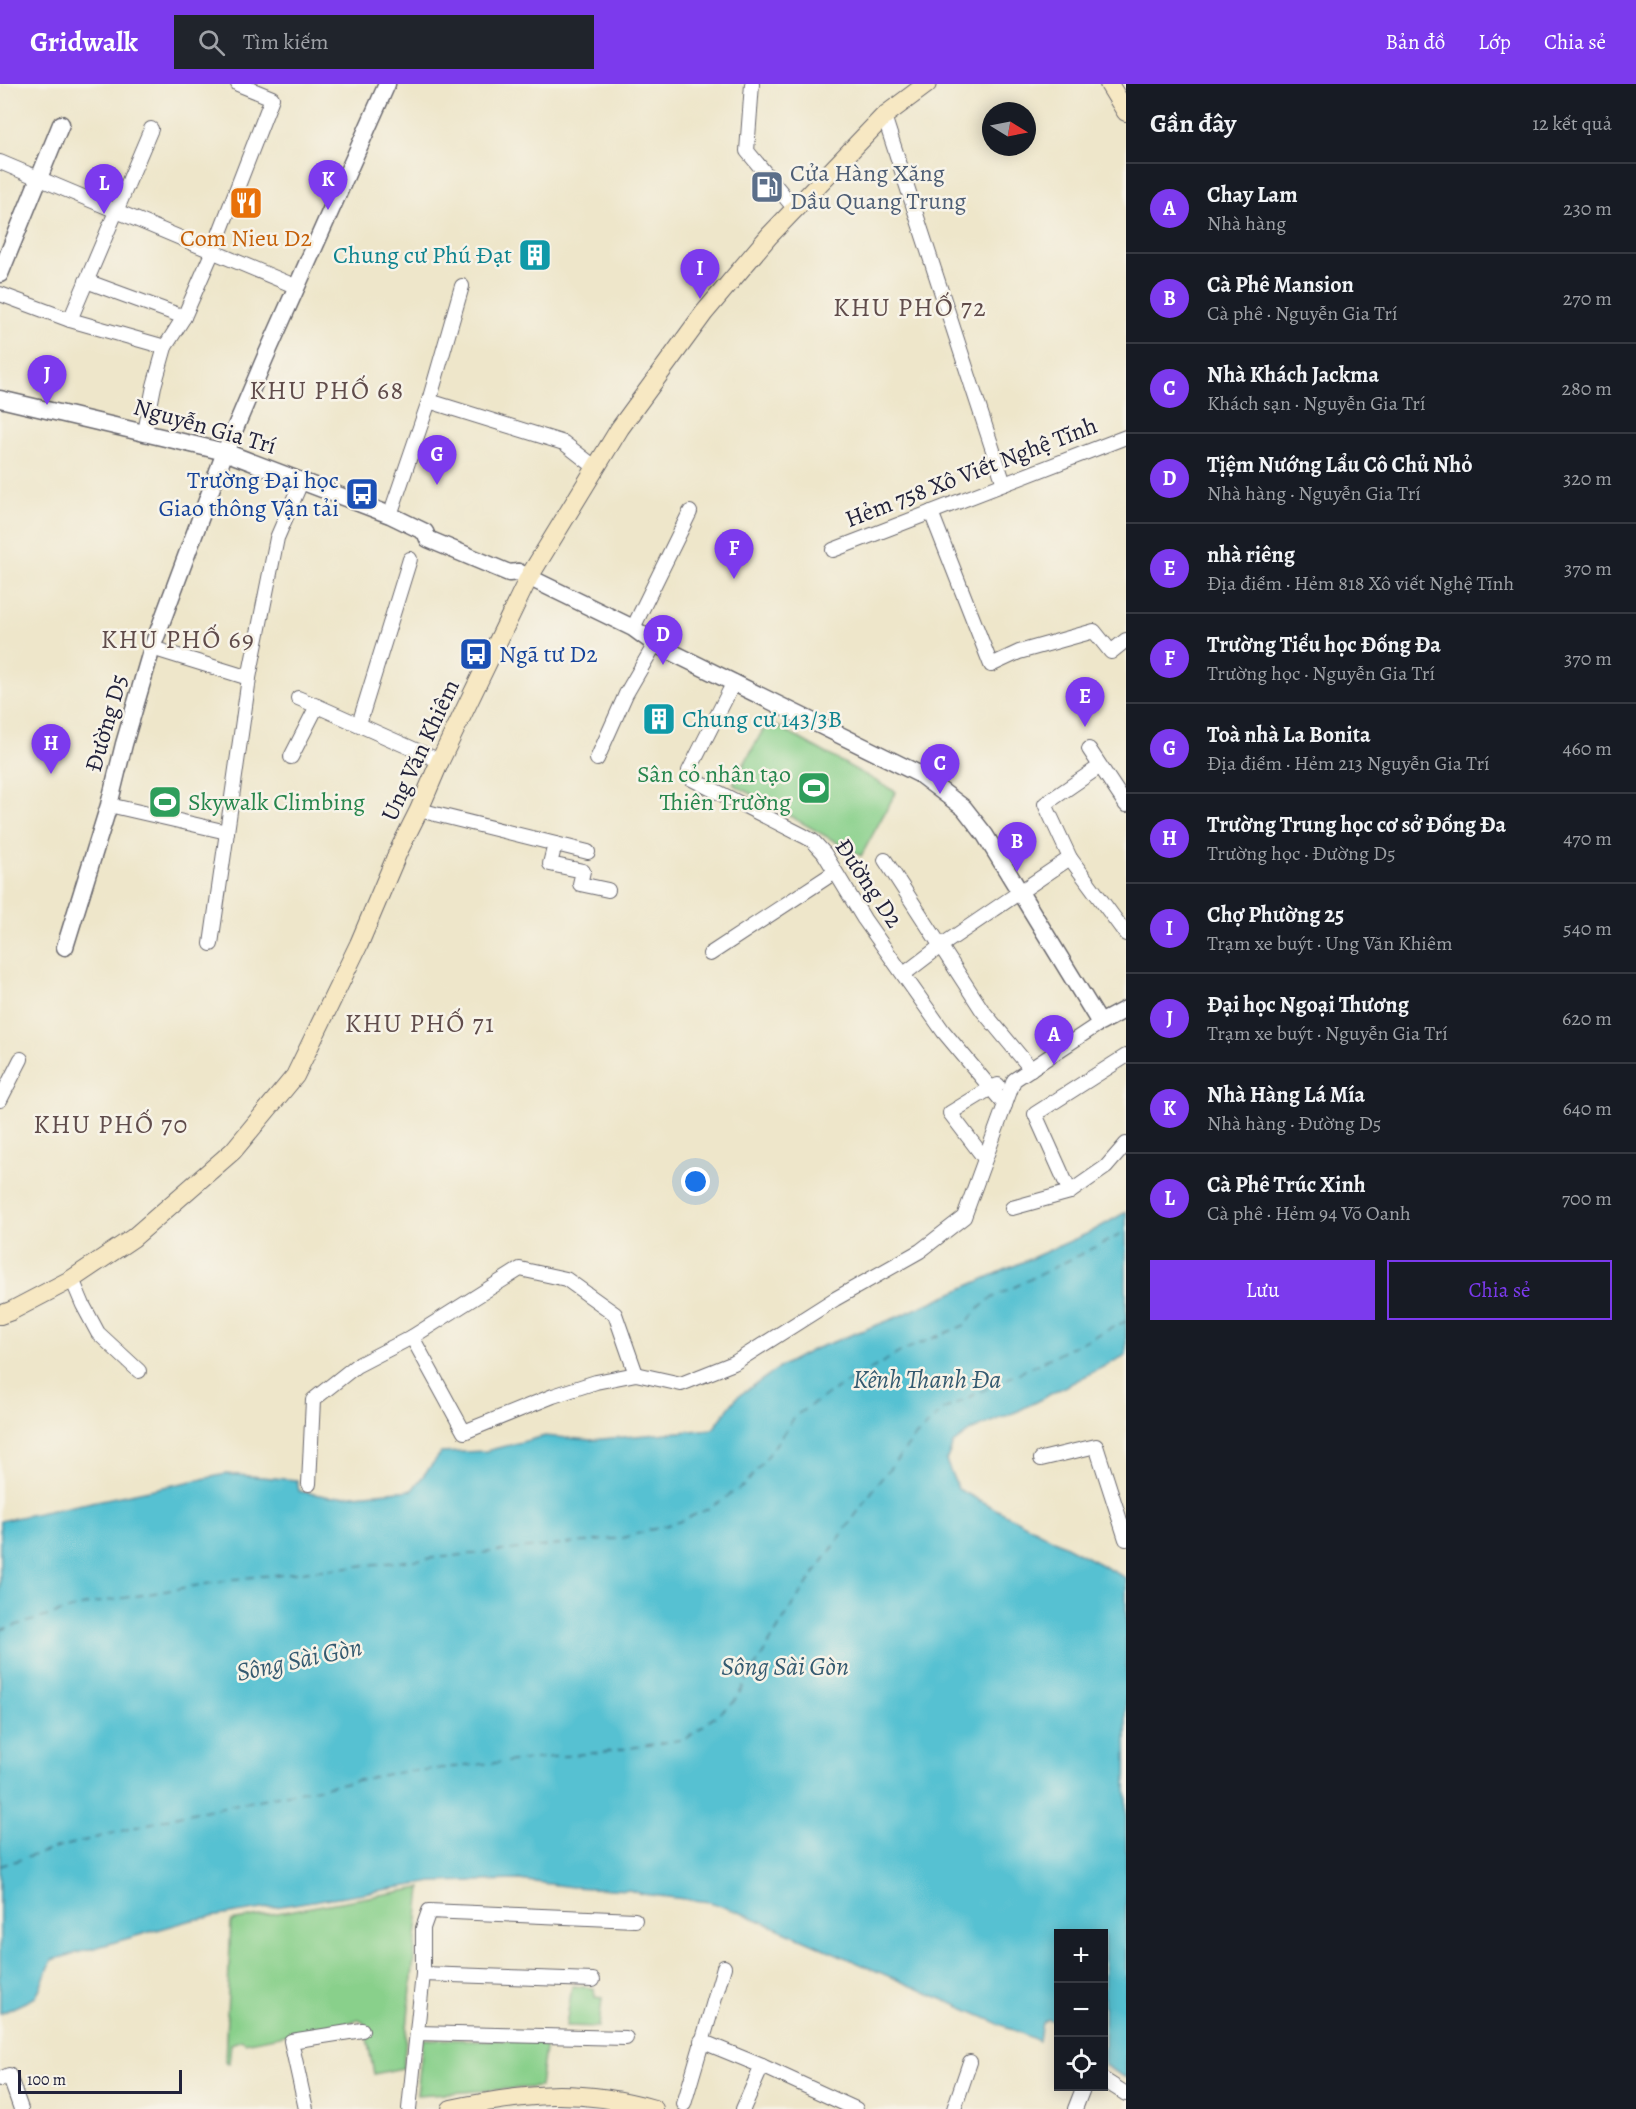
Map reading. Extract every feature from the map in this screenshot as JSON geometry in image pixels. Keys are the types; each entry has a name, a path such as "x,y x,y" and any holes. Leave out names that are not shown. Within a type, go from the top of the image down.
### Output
{"main road":[{"name":"Ung Văn Khiêm","path":"0,1315 72,1279 133,1238 233,1150 295,1076 359,944 398,852 524,575 620,428 704,313 769,236 884,116 927,84"},
{"path":"1109,84 1126,112"},
{"path":"1124,84 1126,88"},
{"path":"451,2109 512,2097 555,2093 593,2103 625,2101 654,2109"}],"street":[{"path":"145,432 165,347 184,317 212,253 272,98 238,84"},
{"name":"Đường D5","path":"65,947 109,805 152,648 225,452 387,84"},
{"path":"752,84 747,151 795,209"},
{"path":"884,116 1004,484"},
{"path":"0,274 61,124"},
{"path":"70,320 151,129"},
{"path":"0,162 297,287"},
{"path":"86,281 184,317"},
{"path":"390,515 429,401 462,286"},
{"path":"0,294 70,320 165,347"},
{"name":"Nguyễn Gia Trí","path":"0,399 225,452 390,515 425,532 434,529 513,564 524,575 633,628 655,644 919,774 964,808 985,835 1100,1023"},
{"path":"429,401 564,443 596,468"},
{"name":"Hẻm 758 Xô Viết Nghệ Tĩnh","path":"833,550 1126,437"},
{"path":"211,944 249,678 277,538 302,480"},
{"path":"633,628 690,512"},
{"path":"931,512 992,664 1019,652 1094,631 1111,652 1126,640"},
{"path":"359,724 410,559"},
{"path":"597,759 626,694 655,644"},
{"path":"152,648 249,678"},
{"name":"Đường D2","path":"734,682 689,771 690,778 813,842 824,853 864,919 943,1031 1005,1104"},
{"path":"298,698 440,761"},
{"path":"291,757 317,706"},
{"path":"1089,749 1126,805"},
{"path":"1099,766 1044,804 1070,858 1126,934"},
{"path":"109,805 227,832"},
{"path":"419,810 588,852"},
{"path":"555,844 550,864 583,872 580,884 608,890"},
{"path":"904,974 942,945 1070,858"},
{"path":"885,860 982,1010 1031,1069"},
{"path":"710,954 836,872"},
{"path":"985,1159 950,1113 991,1088 1014,1080 1100,1023 1126,1009"},
{"path":"1070,1192 1035,1114 1126,1056"},
{"path":"0,1100 21,1059"},
{"path":"412,1337 464,1432 553,1396 596,1382 636,1374 681,1384 734,1363 835,1299 921,1251 964,1217 1014,1080"},
{"path":"1012,1208 1070,1192 1106,1167 1126,1144"},
{"path":"309,1484 313,1400 356,1366 412,1337 520,1269 566,1279 615,1314 636,1374"},
{"path":"72,1279 82,1305 98,1333 139,1371"},
{"path":"1041,1459 1096,1446 1126,1539"},
{"path":"410,2109 423,1974 423,1928 429,1911 635,1920"},
{"path":"684,2104 724,1967"},
{"path":"423,1974 593,1980"},
{"path":"306,2109 291,2041 362,2030"},
{"path":"417,2033 626,2038"},
{"path":"701,2041 856,2109"},
{"path":"954,2109 970,2062"},
{"path":"743,2109 762,2066"},
{"path":"5,2077 21,2109"},
{"path":"1108,2083 1126,2094"},
{"path":"1075,2109 1082,2091"}],"green space":[{"name":"Sân cỏ nhân tạo Thiên Trường","path":"768,721 896,792 861,856 733,784"},
{"path":"421,1888 403,2068 374,2074 364,2023 359,2020 245,2043 242,2040 231,2044 229,2063 225,2062 231,1921"},
{"path":"572,1986 594,1988 595,1997 602,1998 599,2027 566,2026"},
{"path":"423,2039 546,2041 540,2087 417,2095"}],"water":[{"name":"Sông Sài Gòn","path":"1126,1212 1126,1355 1018,1411 972,1430 953,1444 946,1461 958,1489 1126,1578 1126,2078 1108,2067 1108,1929 1054,1929 1054,2021 1048,2019 1042,2023 1039,2041 749,1916 710,1902 642,1894 629,1890 572,1887 519,1880 433,1882 192,1920 52,1960 36,1997 0,2014 0,1521 226,1474 297,1480 299,1491 330,1497 412,1490 441,1453 486,1451 545,1436 591,1440 713,1429 737,1397 782,1366 812,1350 895,1318 1091,1232"}],"ferry route":[{"path":"0,1630 89,1604 235,1579 623,1538 681,1521 708,1509 745,1485 796,1415 836,1389 904,1350 965,1325 990,1299 1126,1232"},
{"path":"0,1866 53,1849 182,1815 394,1773 604,1752 686,1739 734,1702 793,1604 878,1483 915,1437 943,1410 1126,1321"}],"place":[{"name":"Cửa Hàng Xăng Dầu Quang Trung","path":"767,187"},
{"name":"Com Nieu D2","path":"246,203"},
{"name":"Nhà Hàng Lá Mía","path":"328,210"},
{"name":"Cà Phê Trúc Xinh","path":"104,214"},
{"name":"Chung cư Phú Đạt","path":"535,255"},
{"name":"Chợ Phường 25","path":"700,299"},
{"name":"Đại học Ngoại Thương","path":"47,405"},
{"name":"Toà nhà La Bonita","path":"437,485"},
{"name":"Trường Đại học Giao thông Vận tải","path":"362,494"},
{"name":"Trường Tiểu học Đống Đa","path":"734,579"},
{"name":"Ngã tư D2","path":"476,654"},
{"name":"Tịệm Nướng Lẩu Cô Chủ Nhỏ","path":"663,665"},
{"name":"Chung cư 143/3B","path":"659,719"},
{"name":"nhà riêng","path":"1085,727"},
{"name":"Trường Trung học cơ sở Đống Đa","path":"51,774"},
{"name":"Sân cỏ nhân tạo Thiên Trường","path":"814,788"},
{"name":"Nhà Khách Jackma","path":"940,794"},
{"name":"Skywalk Climbing","path":"165,802"},
{"name":"Cà Phê Mansion","path":"1017,872"},
{"name":"Chay Lam","path":"1054,1065"}],"district":[{"name":"KHU PHỐ 72","path":"910,307"},
{"name":"KHU PHỐ 68","path":"327,390"},
{"name":"KHU PHỐ 69","path":"178,639"},
{"name":"KHU PHỐ 71","path":"420,1023"},
{"name":"KHU PHỐ 70","path":"111,1124"}],"water label":[{"name":"Kênh Thanh Đa","path":"927,1379"}]}
